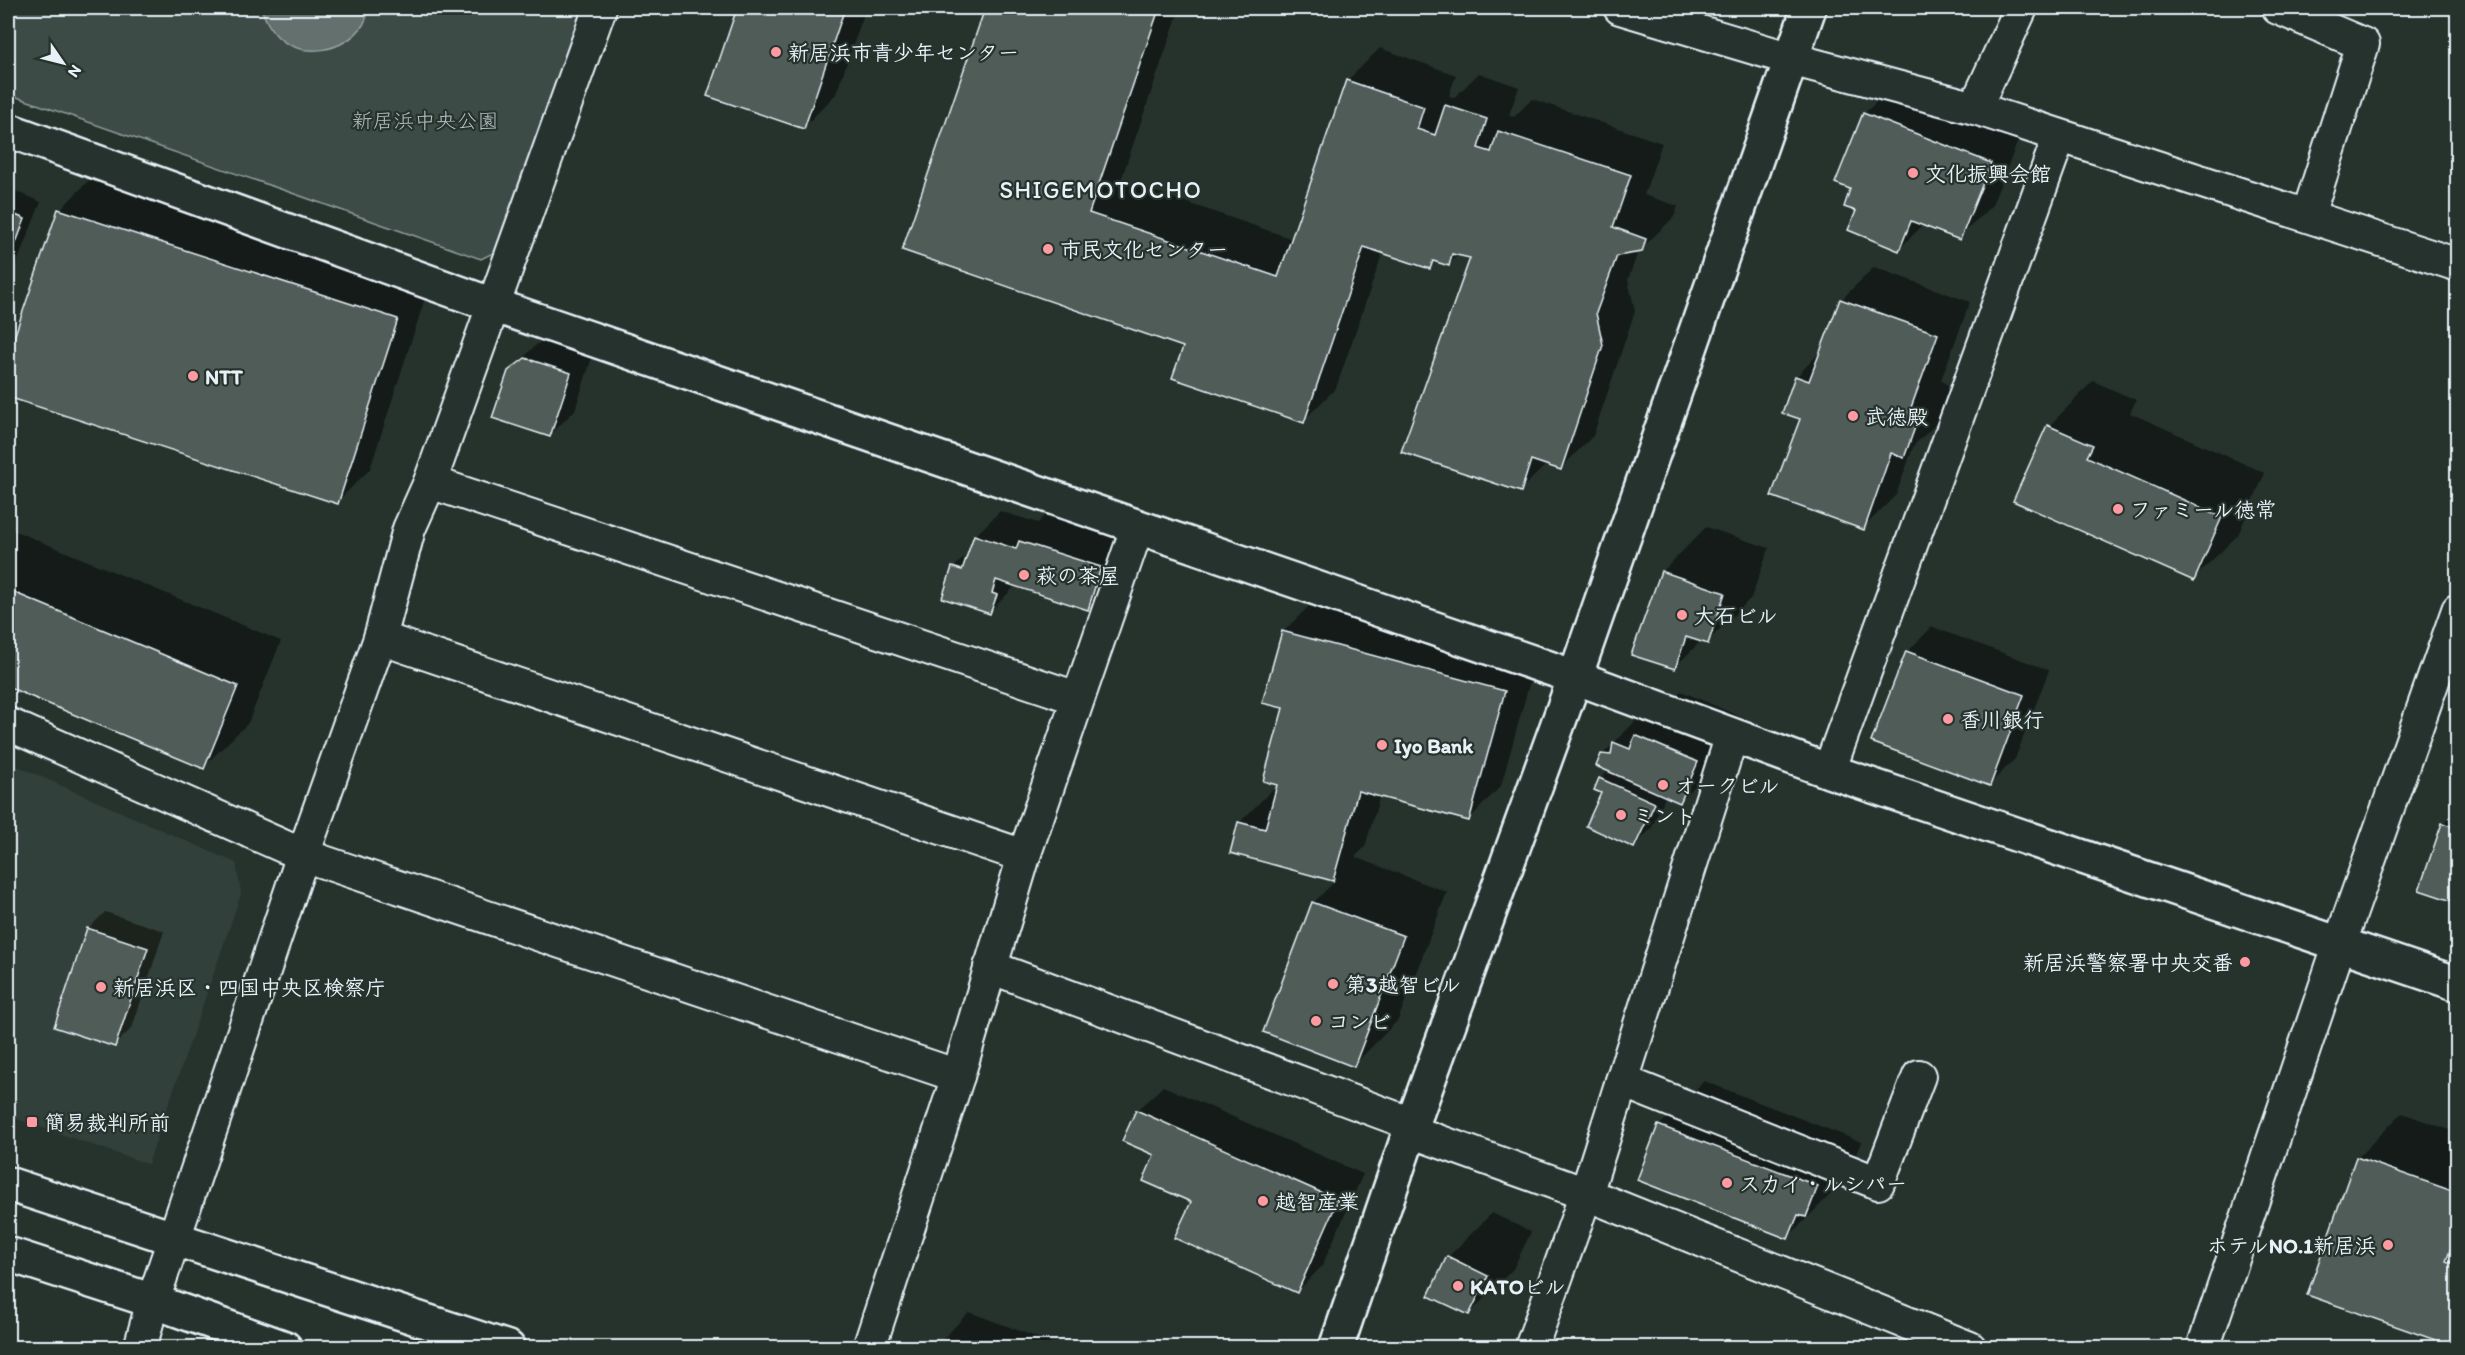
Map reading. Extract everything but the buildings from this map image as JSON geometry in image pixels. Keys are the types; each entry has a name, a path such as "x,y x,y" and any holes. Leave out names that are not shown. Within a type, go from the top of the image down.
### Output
{"street":[{"path":"140,1347 153,1301 303,855 380,638 410,529 430,482 600,8"},
{"path":"1620,8 1791,59 1975,108 2059,138 2308,215 2457,265"},
{"path":"1336,1347 1411,1128 1575,677 1809,8"},
{"path":"1975,108 2021,8"},
{"path":"2278,8 2363,44 2308,215"},
{"path":"8,130 493,305 1575,677 1829,771 2340,942 2457,984"},
{"path":"1829,771 2059,138"},
{"path":"430,482 1077,698"},
{"path":"869,1347 958,1076 1023,855 1137,528"},
{"path":"2203,1347 2340,942 2457,610"},
{"path":"380,638 1023,855"},
{"path":"8,724 303,855 958,1076"},
{"path":"1531,1347 1586,1194 1732,735"},
{"path":"990,967 1586,1194 1970,1347"},
{"path":"1622,1081 1878,1183 1919,1076"},
{"path":"8,1184 508,1347"},
{"path":"8,1254 285,1347"}],"shaded area":[{"path":"261,8 370,8 363,25 345,41 334,47 310,50 287,44 277,36 269,26"},
{"path":"8,762 236,863 241,894 148,1164 8,1116"}],"green space":[{"name":"新居浜中央公園","path":"8,8 582,8 501,249 481,259 8,94"}],"place":[{"name":"新居浜市青少年センター","path":"776,52"},
{"name":"文化振興会館","path":"1913,173"},
{"name":"市民文化センター","path":"1048,249"},
{"name":"NTT","path":"193,376"},
{"name":"武徳殿","path":"1853,416"},
{"name":"ファミール徳常","path":"2118,509"},
{"name":"萩の茶屋","path":"1024,575"},
{"name":"大石ビル","path":"1682,615"},
{"name":"香川銀行","path":"1948,719"},
{"name":"Iyo Bank","path":"1382,745"},
{"name":"オークビル","path":"1663,785"},
{"name":"ミント","path":"1621,815"},
{"name":"新居浜警察署中央交番","path":"2245,962"},
{"name":"第3越智ビル","path":"1333,984"},
{"name":"新居浜区・四国中央区検察庁","path":"101,987"},
{"name":"コンビ","path":"1316,1021"},
{"name":"簡易裁判所前","path":"32,1122"},
{"name":"スカイ・ルシパー","path":"1727,1183"},
{"name":"越智産業","path":"1263,1201"},
{"name":"ホテルNO.1新居浜","path":"2388,1245"},
{"name":"KATOビル","path":"1458,1286"}],"district":[{"name":"SHIGEMOTOCHO","path":"1101,189"}]}
